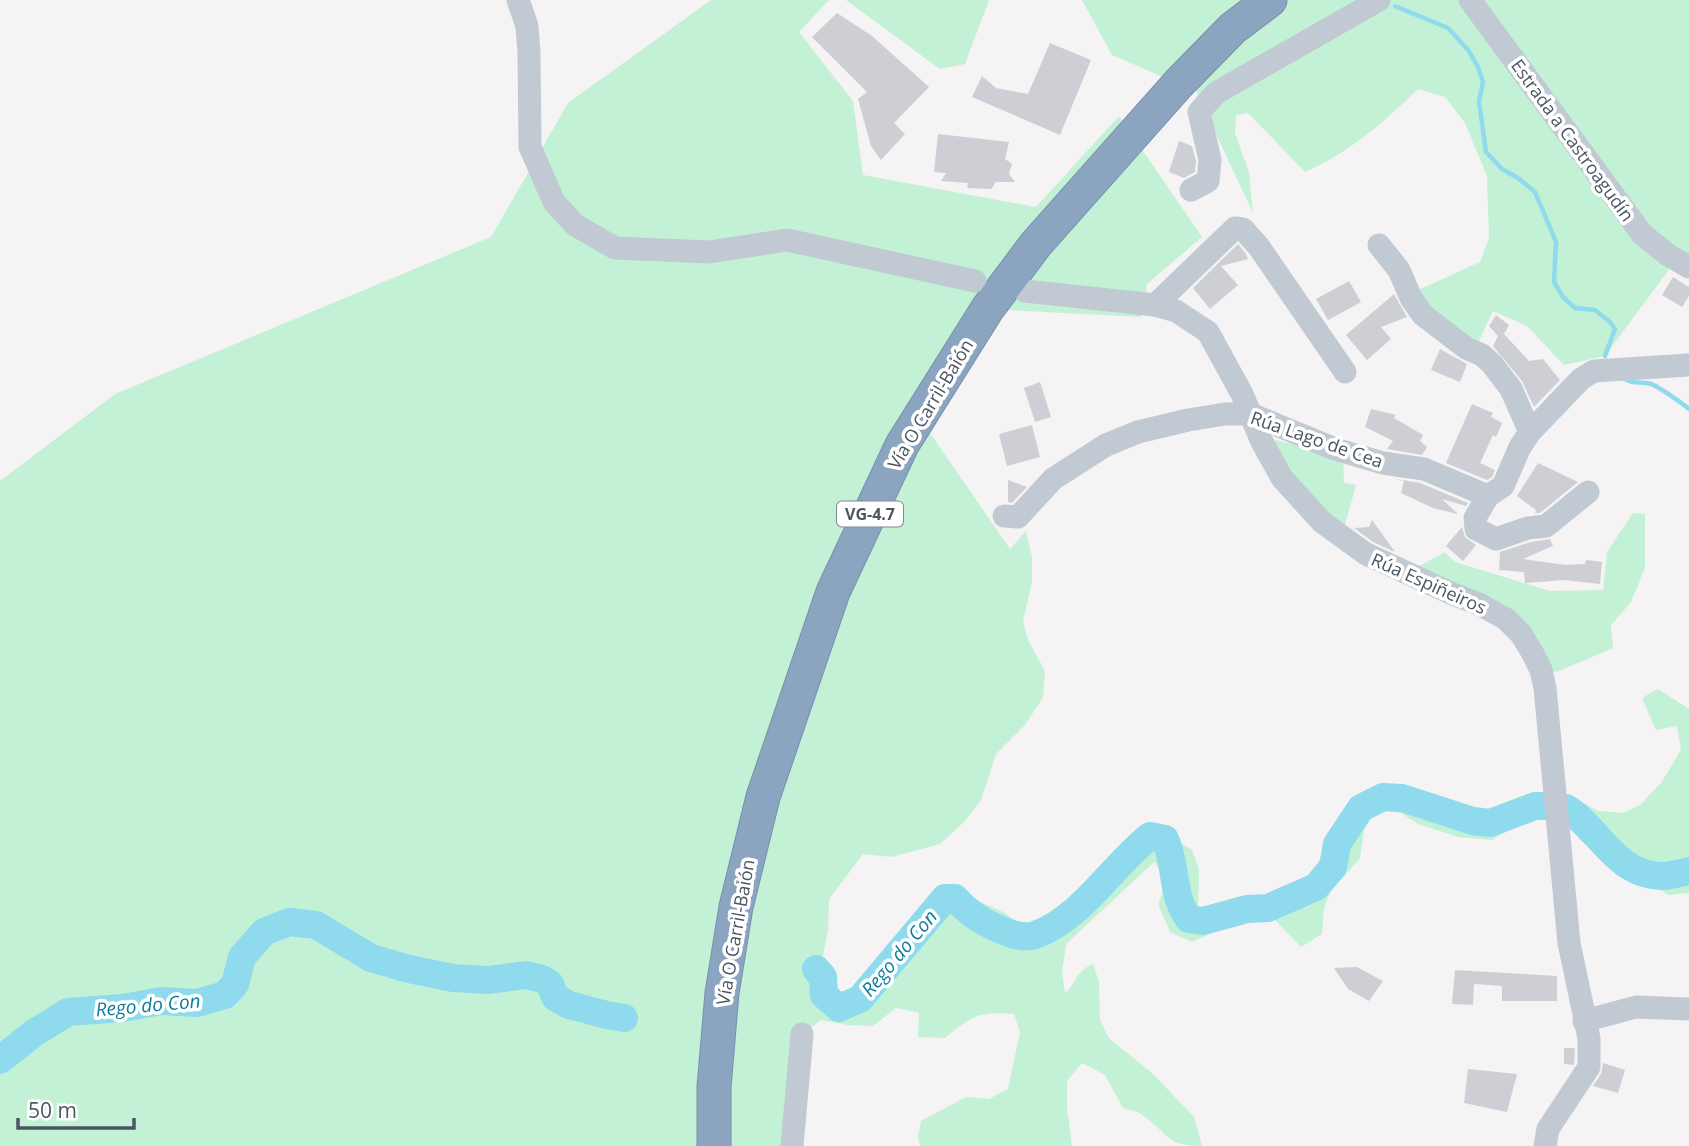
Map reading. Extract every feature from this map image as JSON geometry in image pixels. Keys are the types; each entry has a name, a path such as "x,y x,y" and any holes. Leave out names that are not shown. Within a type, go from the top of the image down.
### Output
{"highway":[{"name":"Vía O Carril-Baión","path":"714,1146 714,1087 722,993 736,907 763,797 833,592 902,444 988,308 1036,244 1179,83 1233,28 1270,0"}],"street":[{"path":"518,0 527,26 530,147 554,202 575,225 615,248 709,252 787,240 975,281"},
{"path":"1191,190 1208,181 1210,160 1199,113 1216,93 1379,0"},
{"name":"Estrada a Castroagudín","path":"1470,0 1642,234 1668,255 1689,267"},
{"path":"1155,304 1235,228 1244,229 1345,372"},
{"path":"1379,245 1399,270 1411,299 1423,316 1493,364 1511,389 1530,432"},
{"name":"Rúa Espiñeiros","path":"1025,291 1155,304 1176,311 1208,332 1242,394 1262,442 1282,478 1322,522 1366,555 1479,604 1506,619 1532,652 1541,670 1545,688 1569,943 1589,1038 1589,1067 1543,1140"},
{"path":"1588,492 1546,526 1528,528 1496,539 1476,529 1475,518 1488,496 1503,486 1520,447 1530,432 1581,379 1594,371 1689,365"},
{"name":"Rúa Lago de Cea","path":"1004,516 1018,517 1053,479 1106,445 1138,432 1225,414 1250,414 1335,449 1382,463 1424,469 1488,496"},
{"path":"1584,1021 1636,1007 1689,1009"},
{"path":"792,1146 802,1034"}],"green space":[{"path":"711,0 829,0 799,32 853,101 863,175 1036,207 1119,116 1202,237 1147,284 1141,317 988,309 919,417 1010,549 1026,531 1032,557 1032,582 1023,621 1028,640 1045,671 1043,698 1024,726 996,754 981,800 965,821 940,844 892,857 863,854 829,899 828,930 823,956 830,982 839,997 856,990 939,895 955,890 1003,912 1023,926 1041,919 1069,901 1135,833 1155,827 1192,850 1199,870 1198,911 1296,887 1315,869 1330,837 1345,814 1358,801 1391,789 1479,815 1533,798 1569,795 1598,811 1623,813 1640,805 1661,783 1681,750 1677,726 1656,730 1642,698 1658,689 1689,709 1689,893 1668,895 1646,879 1621,873 1579,839 1570,827 1543,818 1514,827 1492,840 1458,837 1418,824 1401,813 1386,811 1369,817 1360,858 1331,891 1324,908 1322,934 1301,947 1270,915 1239,921 1192,942 1170,932 1158,904 1164,881 1154,862 1066,944 1062,973 1065,993 1079,974 1093,964 1099,982 1100,1020 1109,1038 1153,1074 1194,1117 1202,1146 1174,1141 1142,1114 1123,1108 1105,1075 1082,1063 1067,1081 1072,1146 920,1146 918,1137 921,1121 966,1097 989,1099 1008,1089 1020,1032 1014,1014 992,1013 969,1020 945,1038 918,1037 919,1013 896,1008 873,1026 821,1020 802,1034 792,1146 0,1146 0,481 115,394 491,237 568,103"},
{"path":"846,0 989,0 965,64 940,69"},
{"path":"1082,0 1689,0 1689,267 1676,260 1605,356 1564,365 1527,326 1493,311 1478,343 1450,327 1416,291 1480,262 1489,238 1487,176 1465,123 1445,97 1418,89 1365,136 1336,156 1305,172 1248,113 1236,115 1235,133 1249,172 1253,213 1196,91 1112,55"},
{"path":"1267,438 1343,456 1344,483 1356,485 1344,528 1322,522"},
{"path":"1633,513 1645,514 1645,568 1631,602 1611,625 1613,648 1542,676 1521,635 1407,573 1445,552 1455,562 1550,591 1603,590 1607,552"}],"building":[{"path":"837,13 872,36 929,87 894,123 905,134 881,160 871,146 858,99 867,92 812,37"},
{"path":"1050,43 1091,60 1060,135 972,97 982,76 996,88 1028,94"},
{"path":"938,134 1009,142 1005,159 1012,164 1009,174 1015,182 996,182 991,189 967,188 968,183 941,181 946,173 934,172"},
{"path":"1179,141 1192,146 1196,161 1195,172 1184,178 1169,172"},
{"path":"1238,244 1248,259 1221,266 1238,285 1210,309 1193,288"},
{"path":"1673,277 1689,287 1689,296 1682,307 1662,295"},
{"path":"1349,281 1361,302 1328,320 1316,299"},
{"path":"1394,294 1407,317 1381,327 1391,339 1367,360 1346,335"},
{"path":"1496,315 1509,325 1504,334 1529,361 1543,359 1560,380 1534,407 1522,381 1493,346 1498,336 1489,326"},
{"path":"1440,349 1467,364 1460,382 1431,370"},
{"path":"1040,382 1051,417 1035,422 1024,388"},
{"path":"1472,404 1493,413 1491,417 1502,423 1496,437 1493,435 1480,463 1495,470 1487,480 1446,463"},
{"path":"1371,409 1396,415 1394,418 1423,435 1420,441 1427,447 1422,455 1387,449 1393,441 1365,427"},
{"path":"1032,425 1040,457 1007,466 999,434"},
{"path":"1538,463 1578,482 1540,513 1535,513 1536,510 1517,496"},
{"path":"1396,479 1420,483 1468,503 1466,506 1442,499 1458,514 1433,508 1401,493 1404,481"},
{"path":"1008,480 1027,487 1012,503 1008,502"},
{"path":"1372,520 1395,552 1373,542 1354,528 1369,527"},
{"path":"1462,527 1465,537 1476,545 1463,561 1446,546"},
{"path":"1550,539 1553,546 1523,559 1566,565 1585,564 1586,560 1602,562 1600,584 1564,580 1525,583 1524,572 1499,570 1500,552"},
{"path":"1357,967 1383,981 1369,1001 1348,989 1334,968"},
{"path":"1455,970 1557,976 1557,1001 1502,1001 1502,986 1474,984 1473,1005 1452,1004"},
{"path":"1564,1048 1575,1048 1574,1065 1564,1064"},
{"path":"1603,1063 1625,1070 1618,1093 1593,1086 1601,1074"},
{"path":"1468,1069 1517,1074 1507,1112 1464,1103"}],"waterway":[{"path":"1395,6 1448,28 1468,50 1483,82 1479,101 1486,152 1502,169 1535,192 1556,242 1554,282 1563,297 1575,308 1595,310 1615,329 1605,356"},
{"path":"1623,378 1654,385 1689,409"},
{"name":"Rego do Con","path":"816,969 823,977 824,995 839,1008 860,999 945,898 955,898 975,916 1003,931 1021,936 1035,935 1067,917 1150,836 1165,839 1183,910 1189,919 1203,921 1247,909 1268,908 1316,887 1333,867 1337,844 1361,808 1383,797 1402,798 1473,821 1490,823 1535,806 1547,806"},
{"name":"Rego do Con","path":"1566,808 1589,827 1609,850 1632,868 1646,874 1662,876 1689,871"},
{"name":"Rego do Con","path":"0,1060 34,1033 68,1012 123,1008 161,1001 197,1003 225,995 235,984 242,957 264,932 289,922 316,925 371,958 409,969 453,978 489,980 526,975 542,979 550,984 555,997 569,1005 624,1018"}]}
